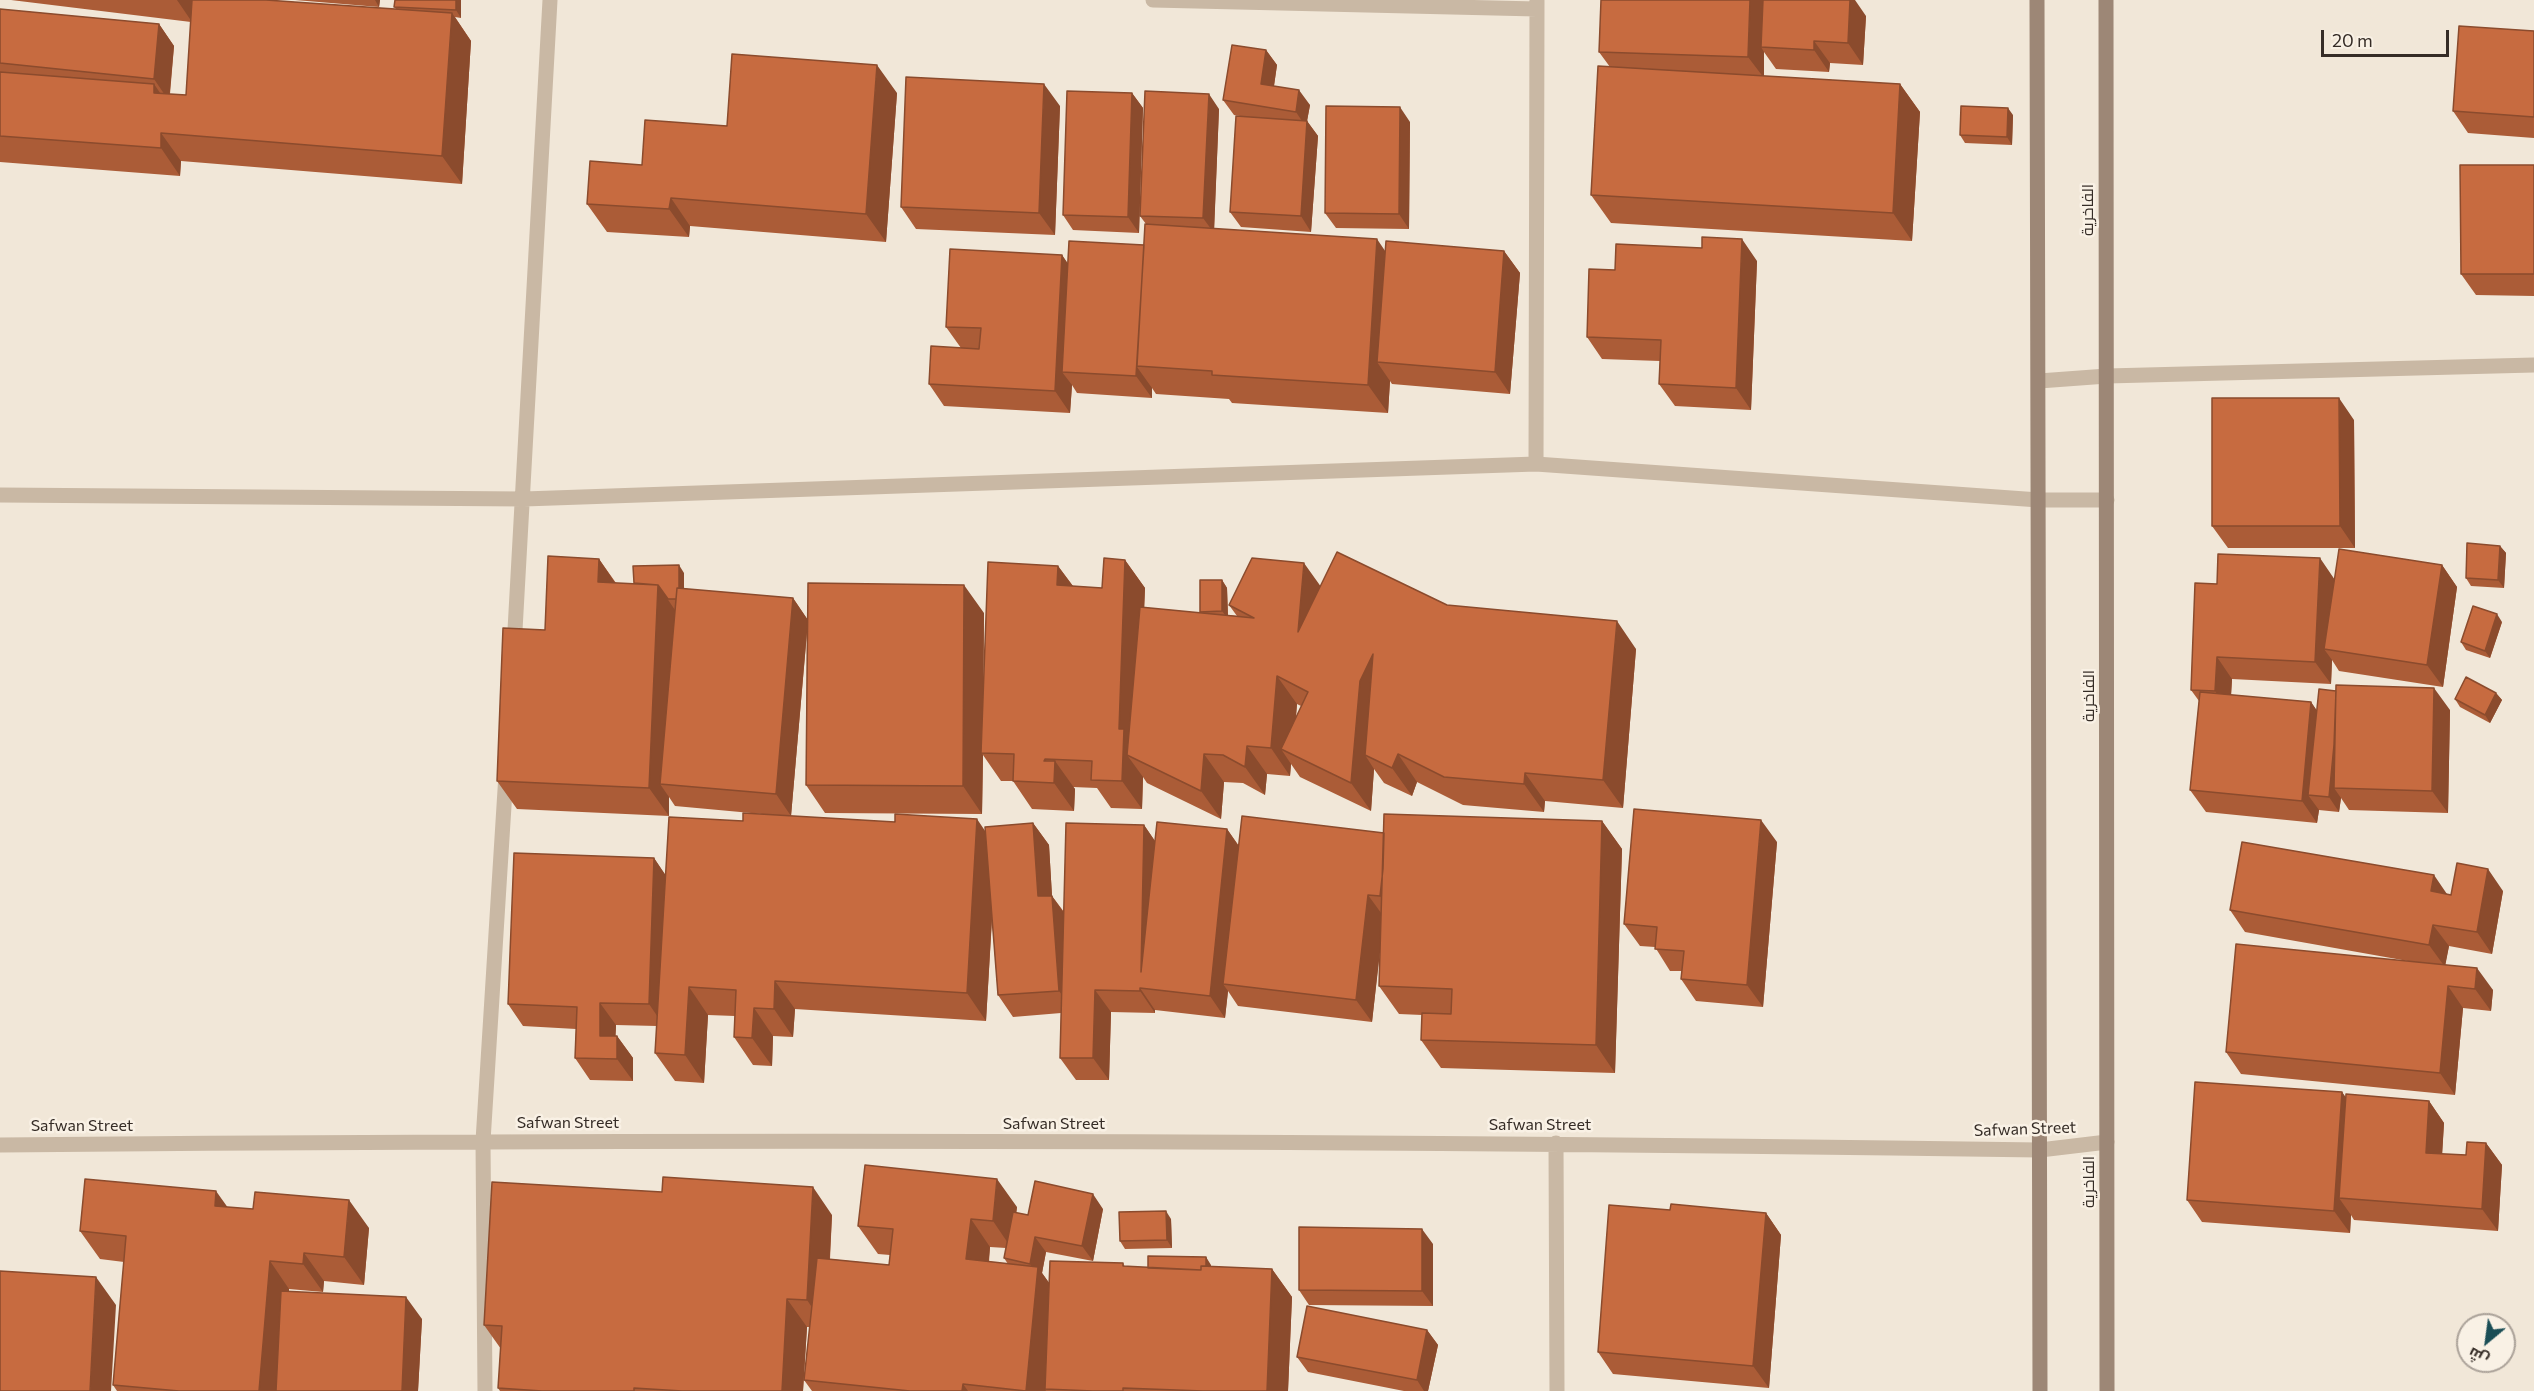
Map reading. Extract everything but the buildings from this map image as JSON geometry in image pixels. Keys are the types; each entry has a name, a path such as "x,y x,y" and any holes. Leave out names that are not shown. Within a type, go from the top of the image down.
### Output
{"street":[{"path":"513,665 524,499 549,0"},
{"path":"1153,0 1537,4 1536,464"},
{"path":"2037,0 2040,1391"},
{"name":"الفاخرية","path":"2106,0 2107,1391"},
{"path":"2038,381 2107,376 2534,364"},
{"path":"0,495 524,499 1536,464 2039,500 2107,500"},
{"path":"484,1391 483,1141 507,760"},
{"name":"Safwan Street","path":"0,1145 483,1141 1556,1143 2040,1150 2107,1142"},
{"path":"1556,1143 1557,1391"}]}
